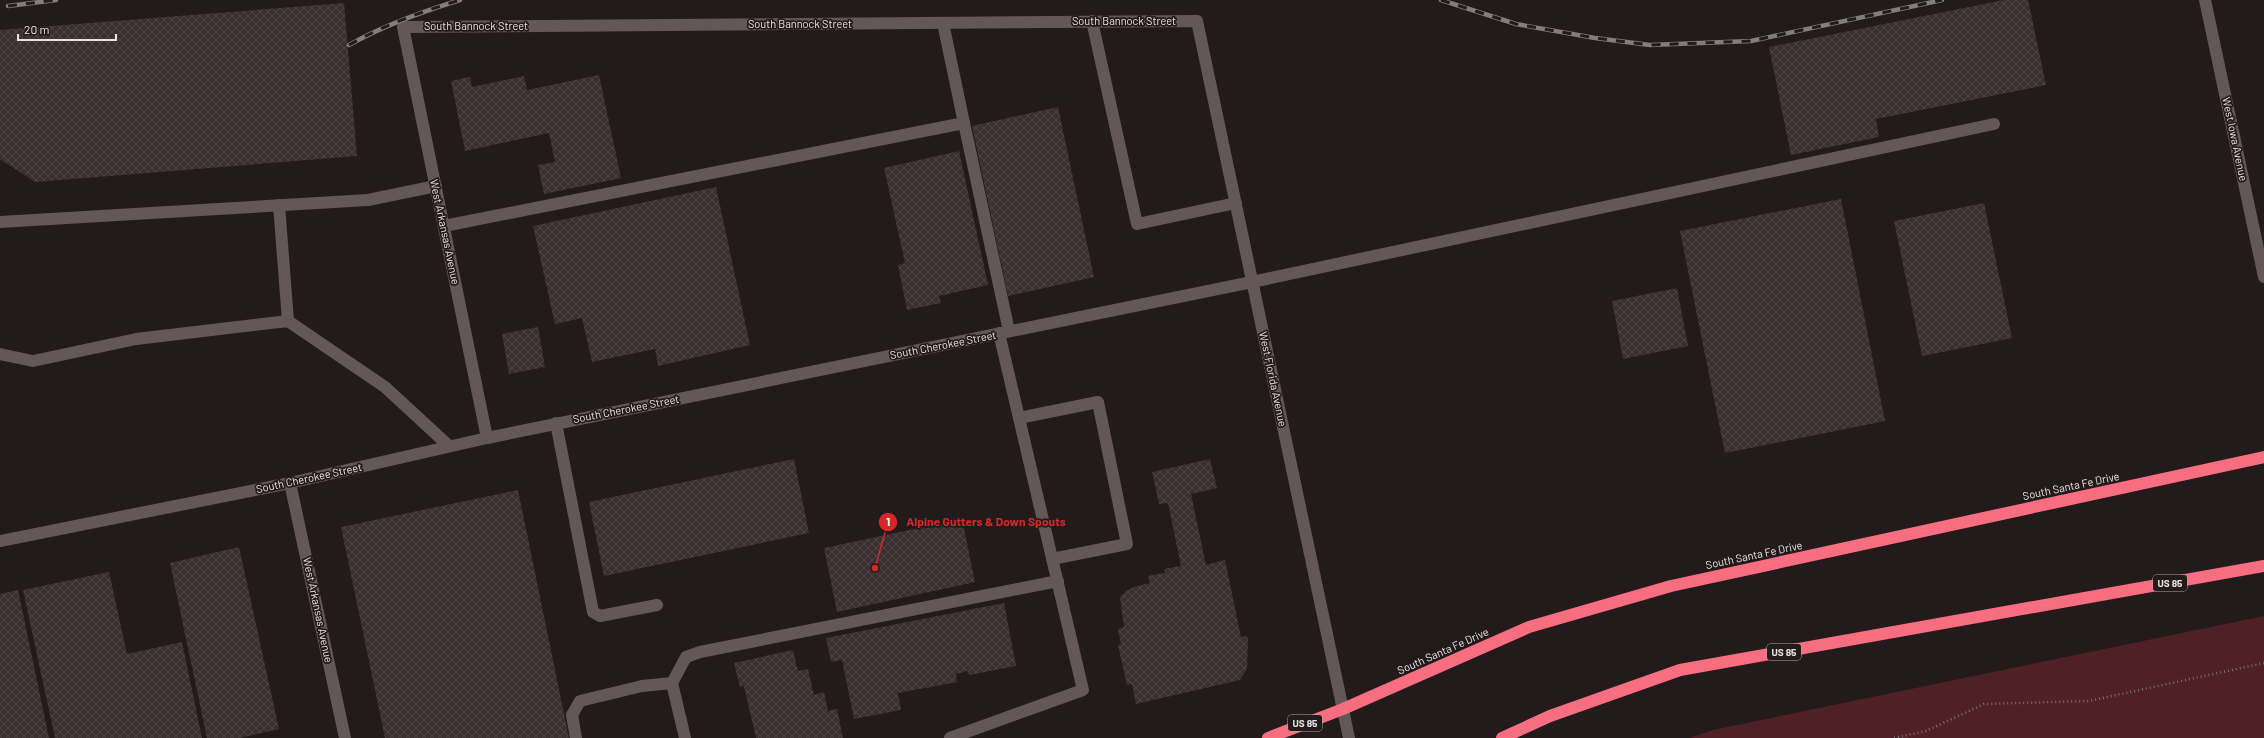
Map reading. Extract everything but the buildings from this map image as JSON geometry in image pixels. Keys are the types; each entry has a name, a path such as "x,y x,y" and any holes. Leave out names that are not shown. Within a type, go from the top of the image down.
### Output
{"highway":[{"name":"South Santa Fe Drive","path":"1268,738 1342,709 1529,627 1672,586 2264,457"},
{"name":"US 85","path":"1502,738 1550,716 1680,670 2264,566"}],"street":[{"name":"West Iowa Avenue","path":"2205,0 2264,277"},
{"path":"1092,21 1137,224 1236,203"},
{"name":"South Bannock Street","path":"403,27 1197,21"},
{"name":"West Florida Avenue","path":"1197,21 1349,738"},
{"path":"943,22 1004,332 1019,418 1083,690 950,738"},
{"name":"West Arkansas Avenue","path":"403,27 487,438"},
{"path":"444,226 964,124"},
{"name":"South Cherokee Street","path":"0,541 290,483 556,423 1252,282 1994,124"},
{"path":"0,222 368,200 436,186"},
{"path":"279,205 288,321"},
{"path":"0,354 33,361 136,339 288,321 385,387 449,446"},
{"path":"1019,418 1098,402 1127,544 1052,559"},
{"path":"556,423 593,612 600,616 657,605"},
{"name":"West Arkansas Avenue","path":"290,483 345,738"},
{"path":"685,738 672,683 686,657 700,652 1058,582"},
{"path":"576,738 572,715 580,701 642,686 672,683"}],"path":[{"path":"1894,738 1926,731 1984,704 2089,701 2264,663"}],"shaded area":[{"path":"2264,616 2264,738 1689,738 1713,730"}],"railway":[{"path":"8,6 56,0"},
{"path":"349,45 376,31 403,20 460,0"},
{"path":"1441,0 1516,24 1595,38 1650,45 1751,41 1942,0"}],"place":[{"name":"Alpine Gutters & Down Spouts","path":"875,568"}]}
